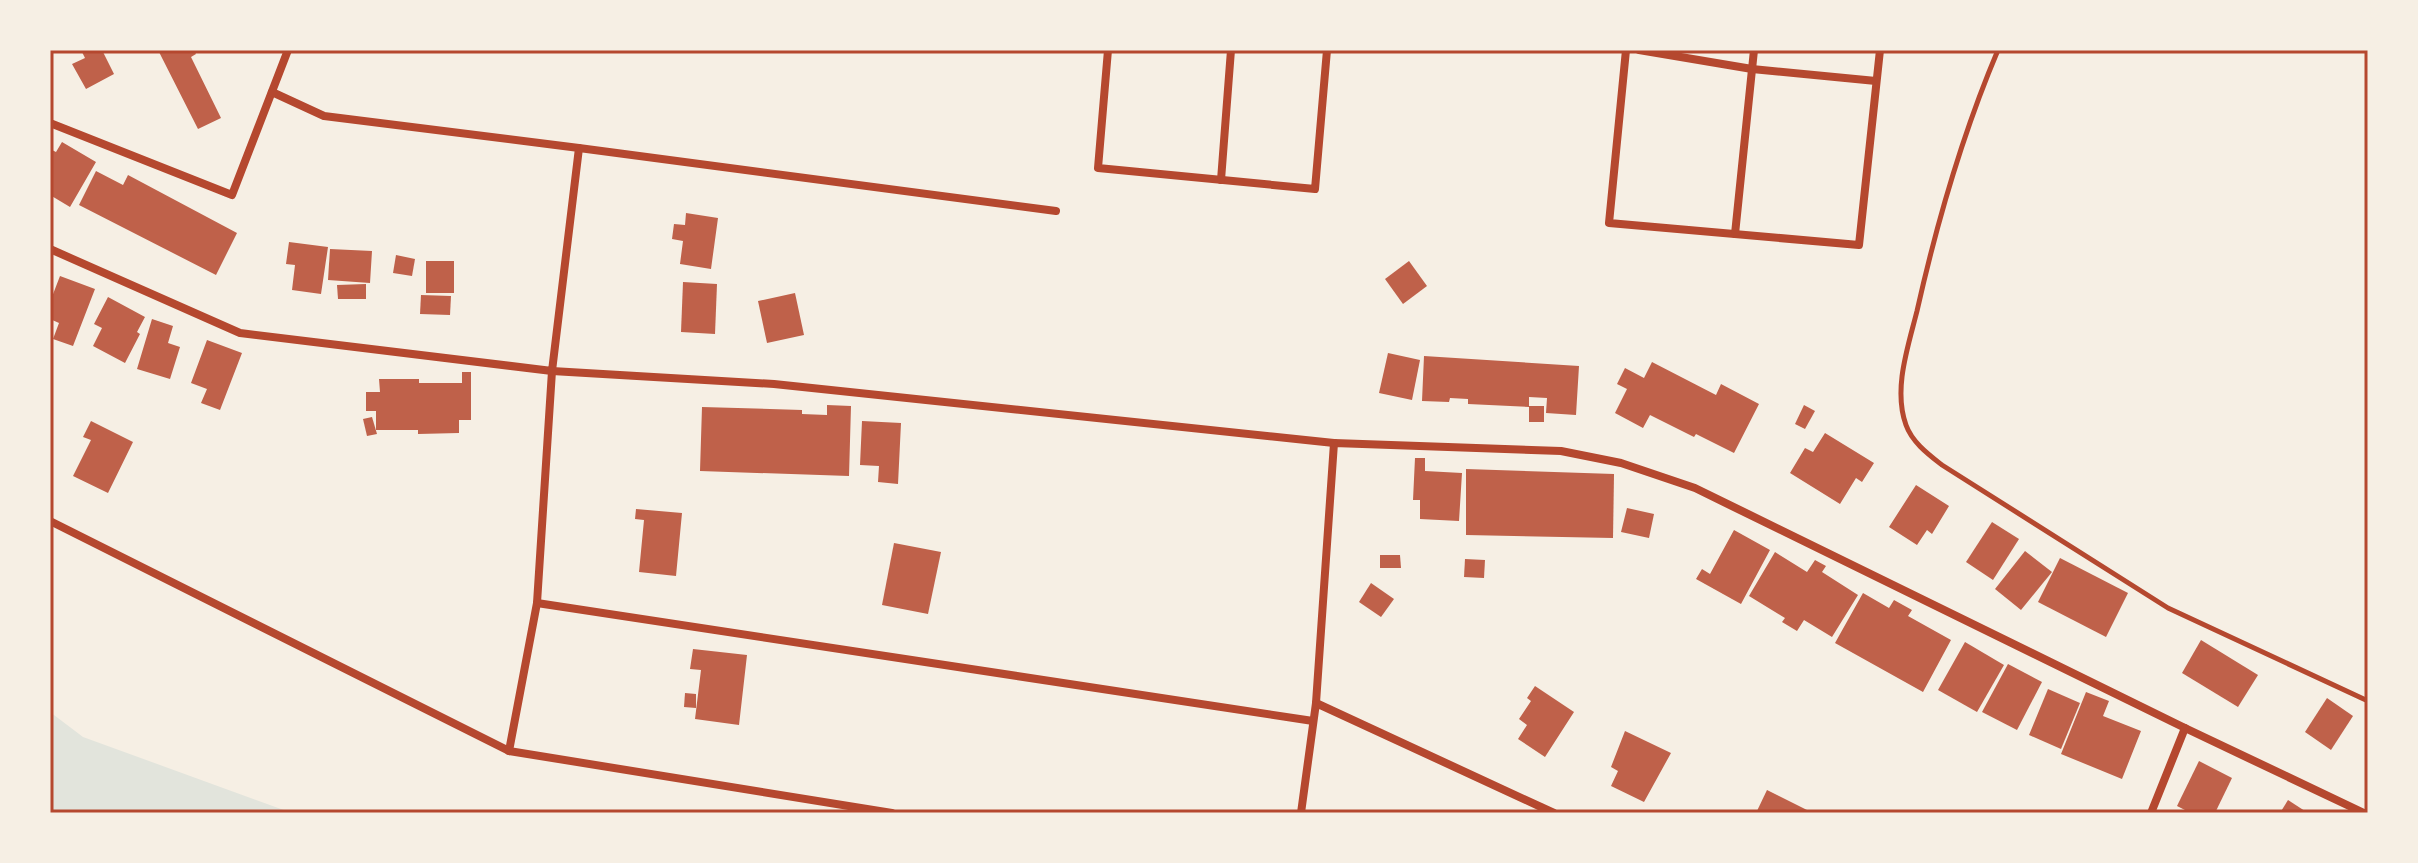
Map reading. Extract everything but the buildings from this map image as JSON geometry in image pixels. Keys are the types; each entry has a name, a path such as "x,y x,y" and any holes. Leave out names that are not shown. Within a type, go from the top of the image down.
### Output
{"street":[{"path":"50,123 232,195 288,50"},
{"path":"1108,50 1098,168 1315,189 1327,50"},
{"path":"1221,180 1231,50"},
{"path":"1626,50 1609,223 1859,245 1880,50"},
{"path":"1639,50 1752,69 1876,81"},
{"path":"1735,234 1754,50"},
{"path":"272,92 324,116 1056,211"},
{"path":"509,751 537,603 552,371 579,148"},
{"path":"50,249 240,333 552,371 774,384 1334,443 1561,451 1621,463 1695,488 2364,813"},
{"path":"1301,813 1316,703 1334,443"},
{"path":"50,521 509,751 892,813"},
{"path":"537,603 1313,721"},
{"path":"1316,703 1554,813"},
{"path":"2151,813 2185,728"}],"lane":[{"path":"1998,50 1973,109 1933,239 1903,371 1901,400 1906,427 1922,450 1942,465 2168,608 2368,701"}],"shaded area":[{"path":"50,712 83,737 292,813 50,813"}]}
